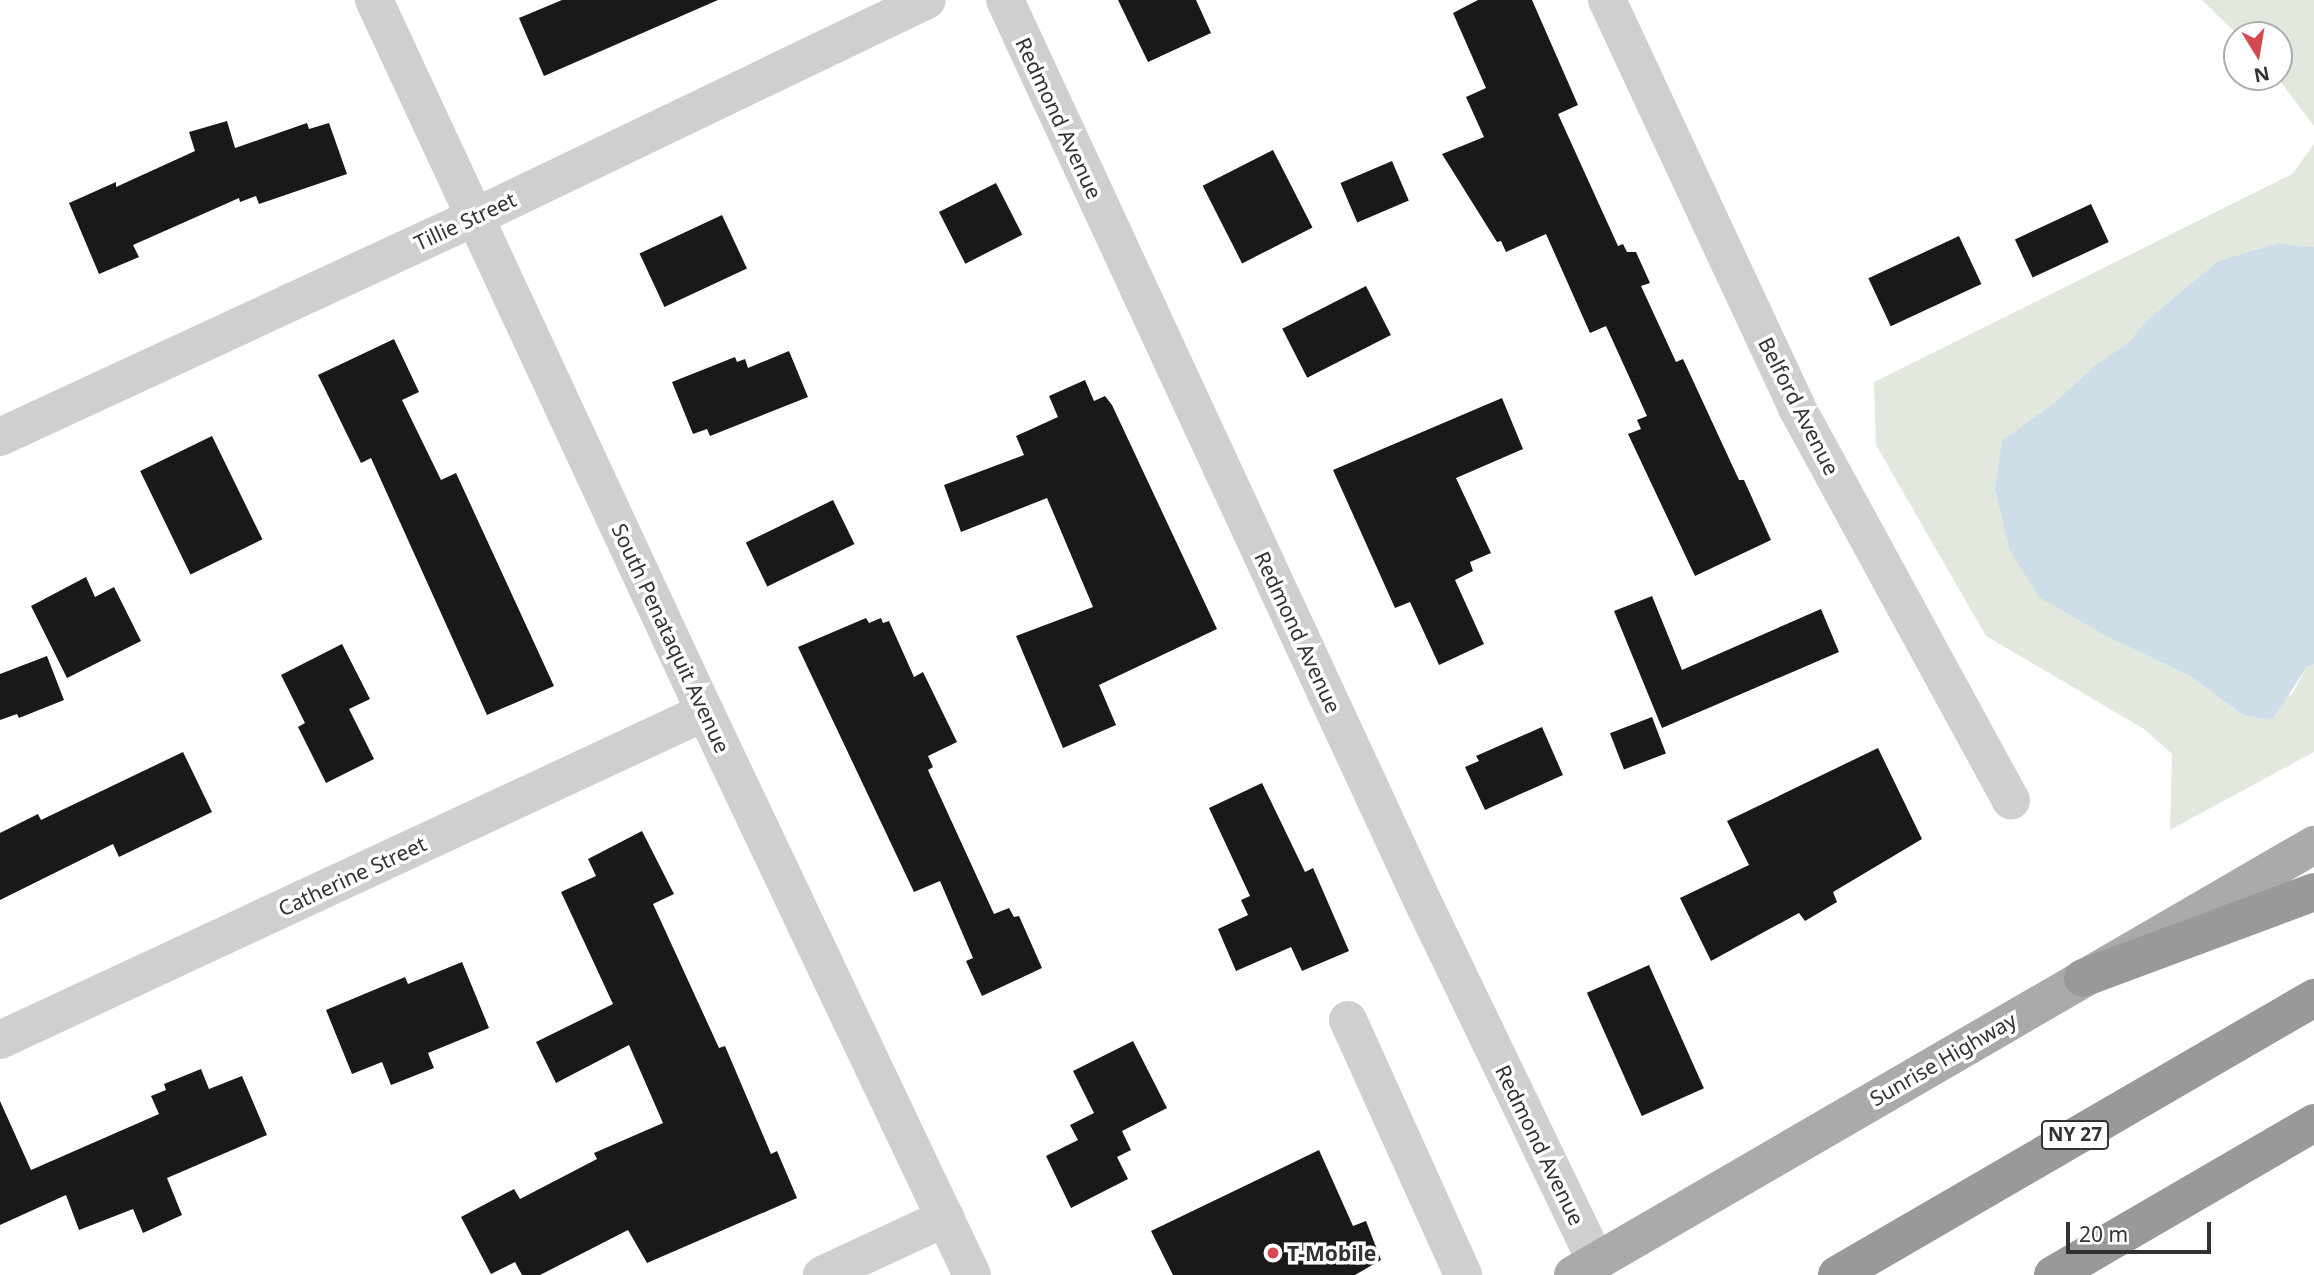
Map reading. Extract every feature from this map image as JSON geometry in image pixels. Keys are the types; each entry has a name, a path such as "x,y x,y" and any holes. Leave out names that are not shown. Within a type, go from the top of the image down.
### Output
{"highway":[{"path":"2083,978 2314,892"},
{"name":"NY 27","path":"1837,1275 2314,998"},
{"path":"2053,1275 2314,1123"}],"main road":[{"name":"Sunrise Highway","path":"1584,1268 2314,845"}],"street":[{"name":"South Penataquit Avenue","path":"374,0 705,712 972,1275"},
{"name":"Tillie Street","path":"0,437 475,217 927,0"},
{"name":"Redmond Avenue","path":"1005,0 1423,902 1584,1268"},
{"name":"Belford Avenue","path":"1607,0 1797,408 2011,801"},
{"name":"Catherine Street","path":"0,1040 705,712"},
{"path":"1348,1020 1463,1275"},
{"path":"822,1275 945,1218"}],"shaded area":[{"path":"2202,0 2314,0 2314,126 2288,91 2293,91 2293,21 2224,21"},
{"path":"2314,144 2314,247 2278,243 2218,261 2147,320 2130,342 2093,367 2054,403 2002,440 2108,637 2188,675 2243,715 2292,694 2307,667 2314,664 2314,752 2170,830 2172,754 2144,729 1986,636 1876,445 1874,382 2292,174"},
{"path":"2278,243 2314,247 2314,664 2307,667 2272,720 2243,715 2188,675 2108,637 2039,597 2010,551 1995,489 2002,440 2054,403 2093,367 2129,342 2147,320 2218,261"}],"building":[{"path":"562,0 718,0 544,76 519,18"},
{"path":"1118,0 1196,0 1211,33 1148,62"},
{"path":"1478,0 1532,0 1578,105 1558,114 1618,246 1623,244 1627,252 1636,252 1650,283 1641,286 1676,362 1683,359 1739,480 1744,480 1771,540 1695,576 1628,434 1641,429 1637,420 1647,416 1606,326 1590,333 1546,234 1506,252 1442,154 1484,137 1466,97 1486,88 1453,13"},
{"path":"227,121 235,148 307,123 309,129 329,123 347,174 259,204 256,196 240,202 239,198 133,245 139,257 99,274 69,203 116,182 116,187 195,151 189,132"},
{"path":"1273,150 1312,228 1242,263 1203,186"},
{"path":"1392,161 1409,201 1357,222 1340,183"},
{"path":"996,183 1022,235 965,264 939,212"},
{"path":"2091,204 2109,242 2033,278 2015,239"},
{"path":"722,215 747,268 664,307 640,253"},
{"path":"1959,236 1981,284 1891,326 1868,278"},
{"path":"1366,286 1391,335 1307,378 1282,329"},
{"path":"394,339 419,392 402,400 441,480 456,473 554,686 487,715 371,458 361,463 318,375"},
{"path":"789,351 808,397 710,436 707,429 693,434 672,382 735,357 737,362 745,359 748,368"},
{"path":"1085,380 1094,401 1105,396 1112,405 1217,629 1099,685 1116,725 1063,748 1016,636 1093,607 1047,498 961,532 944,485 1024,455 1016,436 1058,417 1049,396"},
{"path":"1502,398 1523,449 1456,478 1491,553 1470,562 1473,571 1455,580 1484,644 1439,665 1410,602 1395,608 1333,470"},
{"path":"212,436 262,539 191,574 140,471"},
{"path":"833,500 854,544 767,587 746,543"},
{"path":"86,577 95,597 114,587 141,641 67,678 31,606"},
{"path":"1652,596 1682,670 1821,609 1839,652 1662,728 1614,611"},
{"path":"866,618 869,623 881,618 883,623 889,621 914,677 923,672 957,742 928,756 933,767 928,770 994,914 1009,908 1014,917 1019,916 1042,968 982,996 966,961 973,958 940,881 914,892 798,647"},
{"path":"342,644 370,699 349,709 374,759 326,783 298,727 305,723 281,675"},
{"path":"47,656 64,700 19,718 17,714 0,720 0,674"},
{"path":"1652,717 1666,753 1624,770 1610,733"},
{"path":"1542,727 1563,775 1485,810 1465,767 1479,761 1476,756"},
{"path":"1878,748 1922,839 1833,892 1837,902 1805,921 1799,913 1711,961 1680,898 1749,865 1727,821"},
{"path":"183,752 212,812 119,857 113,844 0,900 0,833 38,814 41,820"},
{"path":"1262,783 1305,872 1313,868 1349,951 1302,971 1291,947 1236,971 1218,929 1248,915 1241,900 1250,896 1209,808"},
{"path":"642,831 674,894 653,904 719,1048 725,1046 771,1154 777,1151 797,1198 647,1263 628,1230 540,1275 522,1275 515,1262 491,1274 461,1217 514,1189 520,1199 597,1159 594,1153 663,1123 629,1045 556,1083 536,1042 613,1004 561,892 596,876 588,859"},
{"path":"462,962 489,1028 428,1053 434,1068 391,1085 382,1062 352,1074 326,1010 405,977 408,984"},
{"path":"1649,965 1704,1088 1642,1116 1587,993"},
{"path":"1133,1041 1167,1108 1122,1131 1131,1150 1117,1157 1128,1179 1071,1208 1046,1156 1078,1140 1070,1125 1094,1113 1073,1071"},
{"path":"201,1069 209,1089 242,1076 267,1135 167,1178 182,1215 143,1233 133,1209 79,1230 66,1195 0,1225 0,1101 31,1170 159,1114 151,1096 166,1090 164,1084"},
{"path":"1319,1150 1353,1226 1366,1221 1381,1260 1355,1275 1173,1275 1151,1231"}],"place":[{"name":"T-Mobile","path":"1273,1253"}]}
